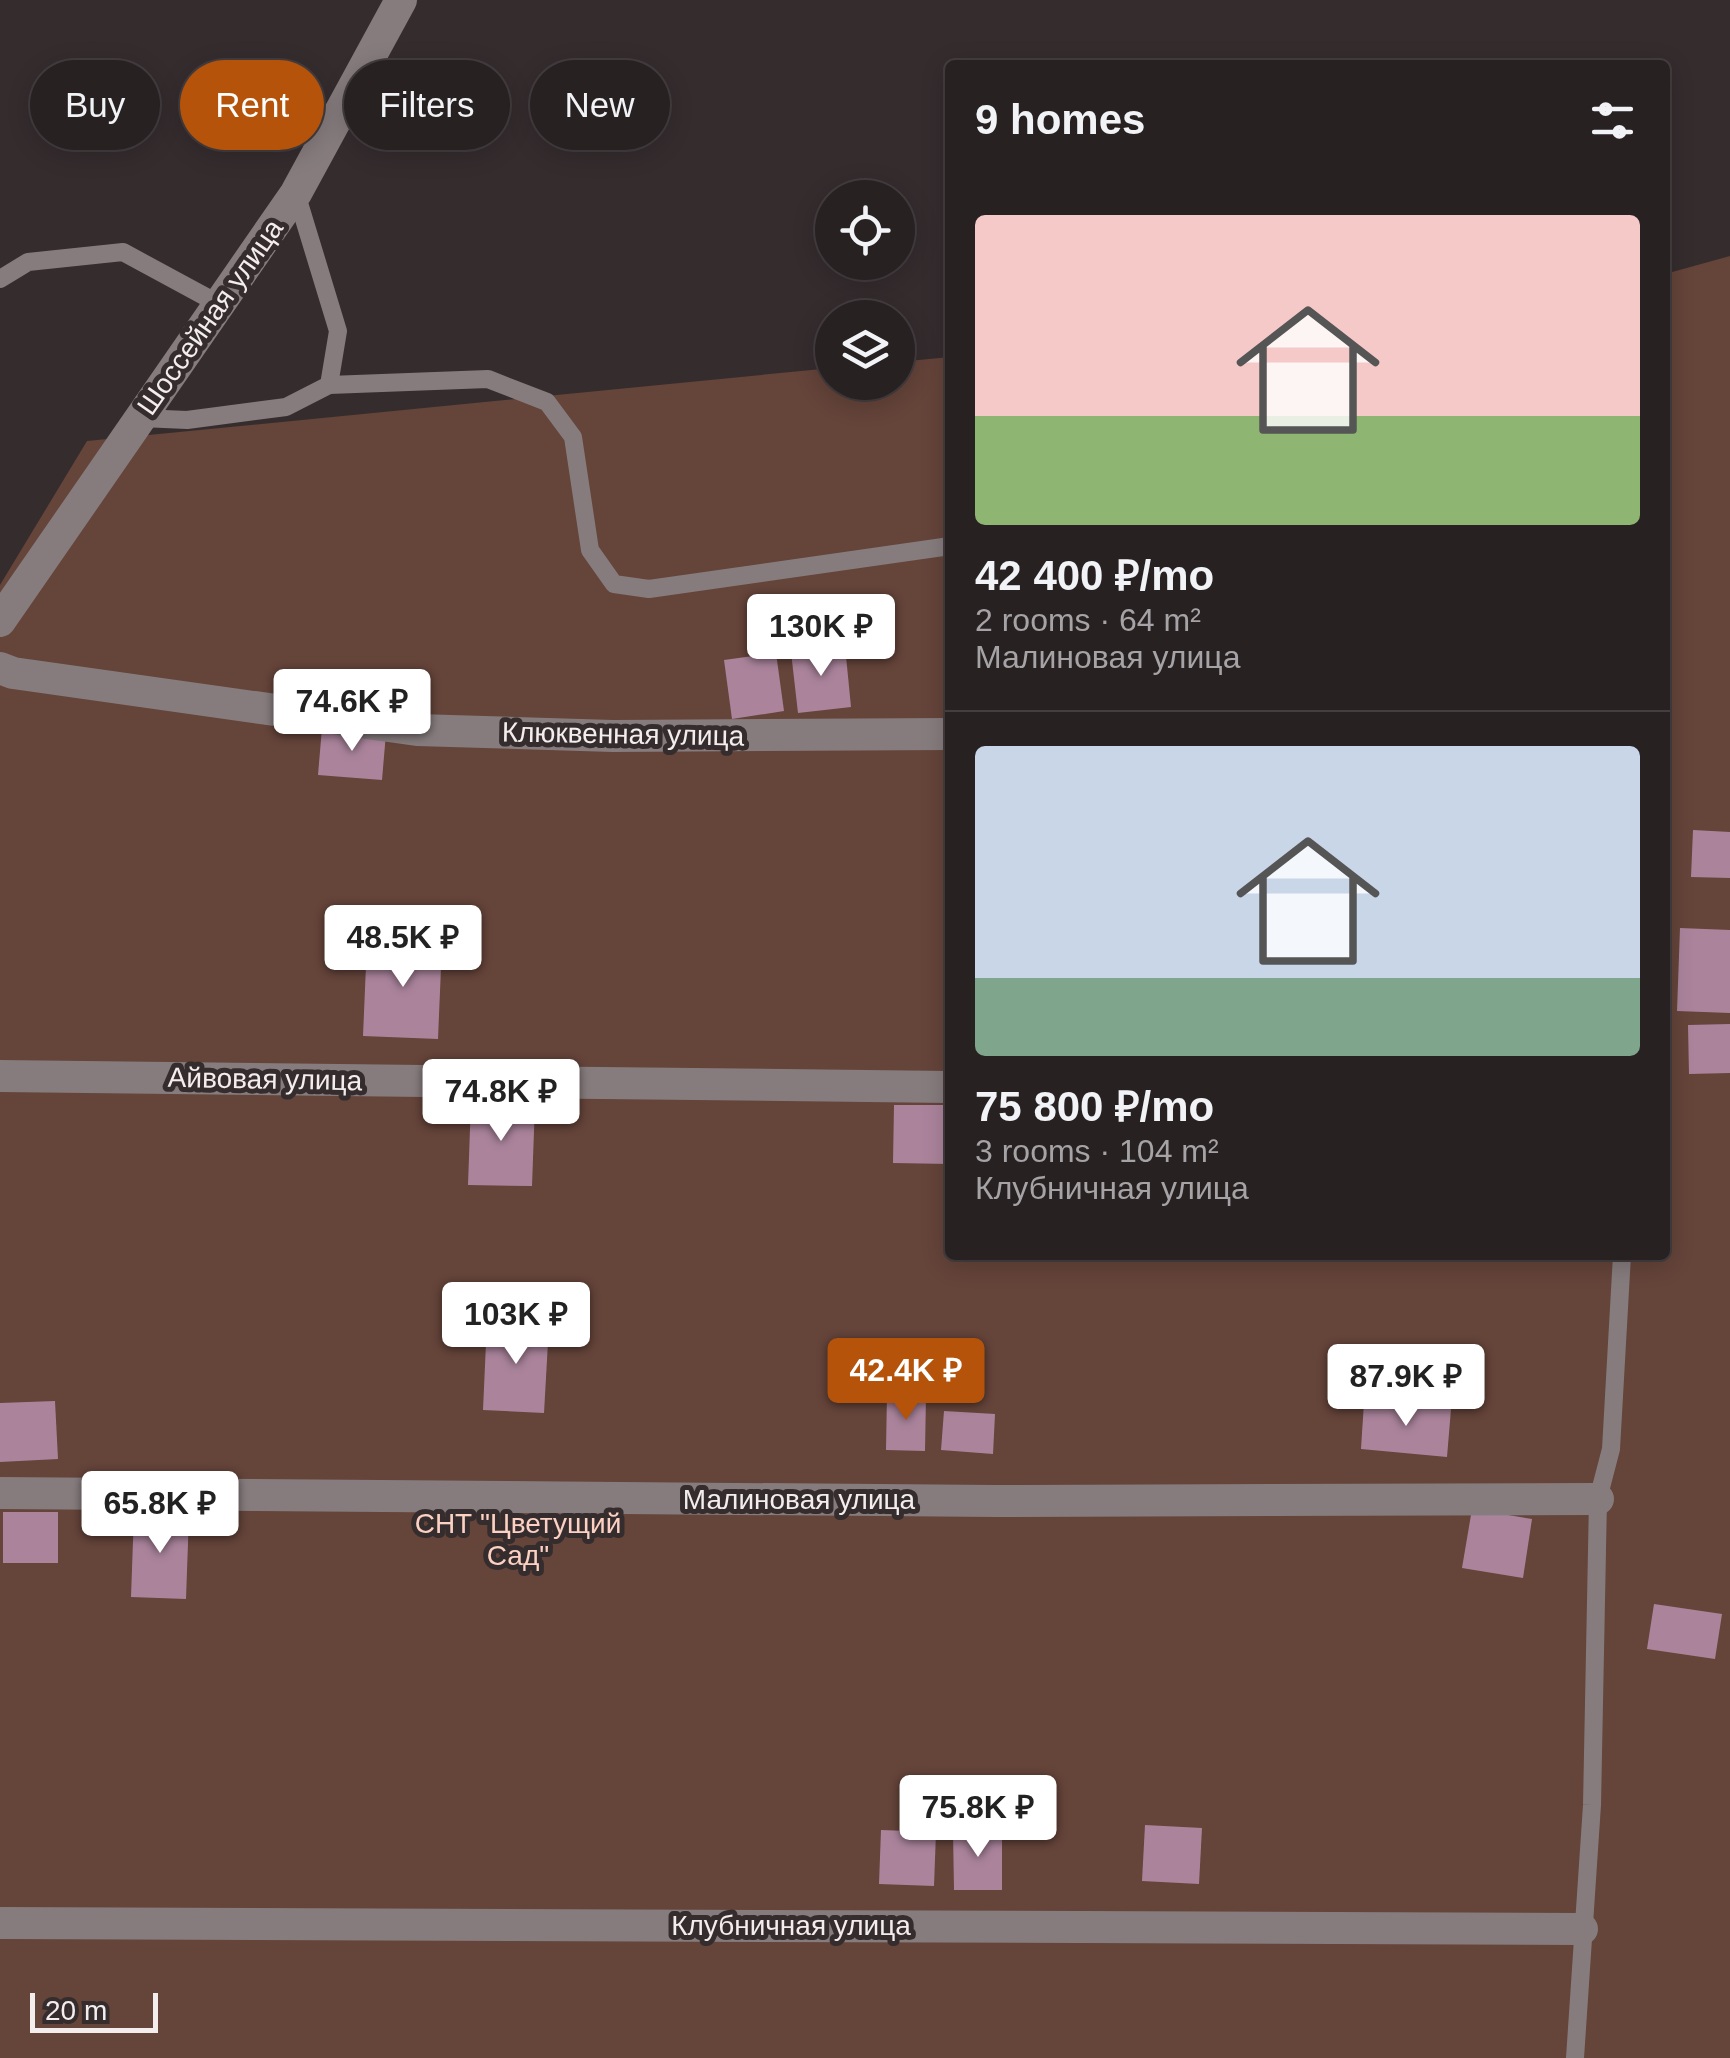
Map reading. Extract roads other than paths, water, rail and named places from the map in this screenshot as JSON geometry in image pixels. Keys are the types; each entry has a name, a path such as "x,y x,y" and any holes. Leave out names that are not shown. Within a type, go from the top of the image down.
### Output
{"street":[{"name":"Шоссейная улица","path":"0,621 296,193 401,0"},
{"name":"Клюквенная улица","path":"0,668 13,673 417,730 613,736 945,734"},
{"name":"Айвовая улица","path":"0,1076 945,1087"},
{"name":"Малиновая улица","path":"0,1493 1598,1500"},
{"name":"Клубничная улица","path":"0,1923 1582,1929"}],"lane":[{"path":"296,193 338,330 329,386"},
{"path":"0,279 28,262 124,252 218,304"},
{"path":"141,418 187,420 286,407 329,386 488,378 547,402 573,438 590,550 614,584 648,588 945,547"},
{"path":"1575,2058 1592,1804 1598,1500 1611,1448 1622,1260"}],"park label":[{"name":"СНТ \"Цветущий Сад\"","path":"518,1539"}]}
